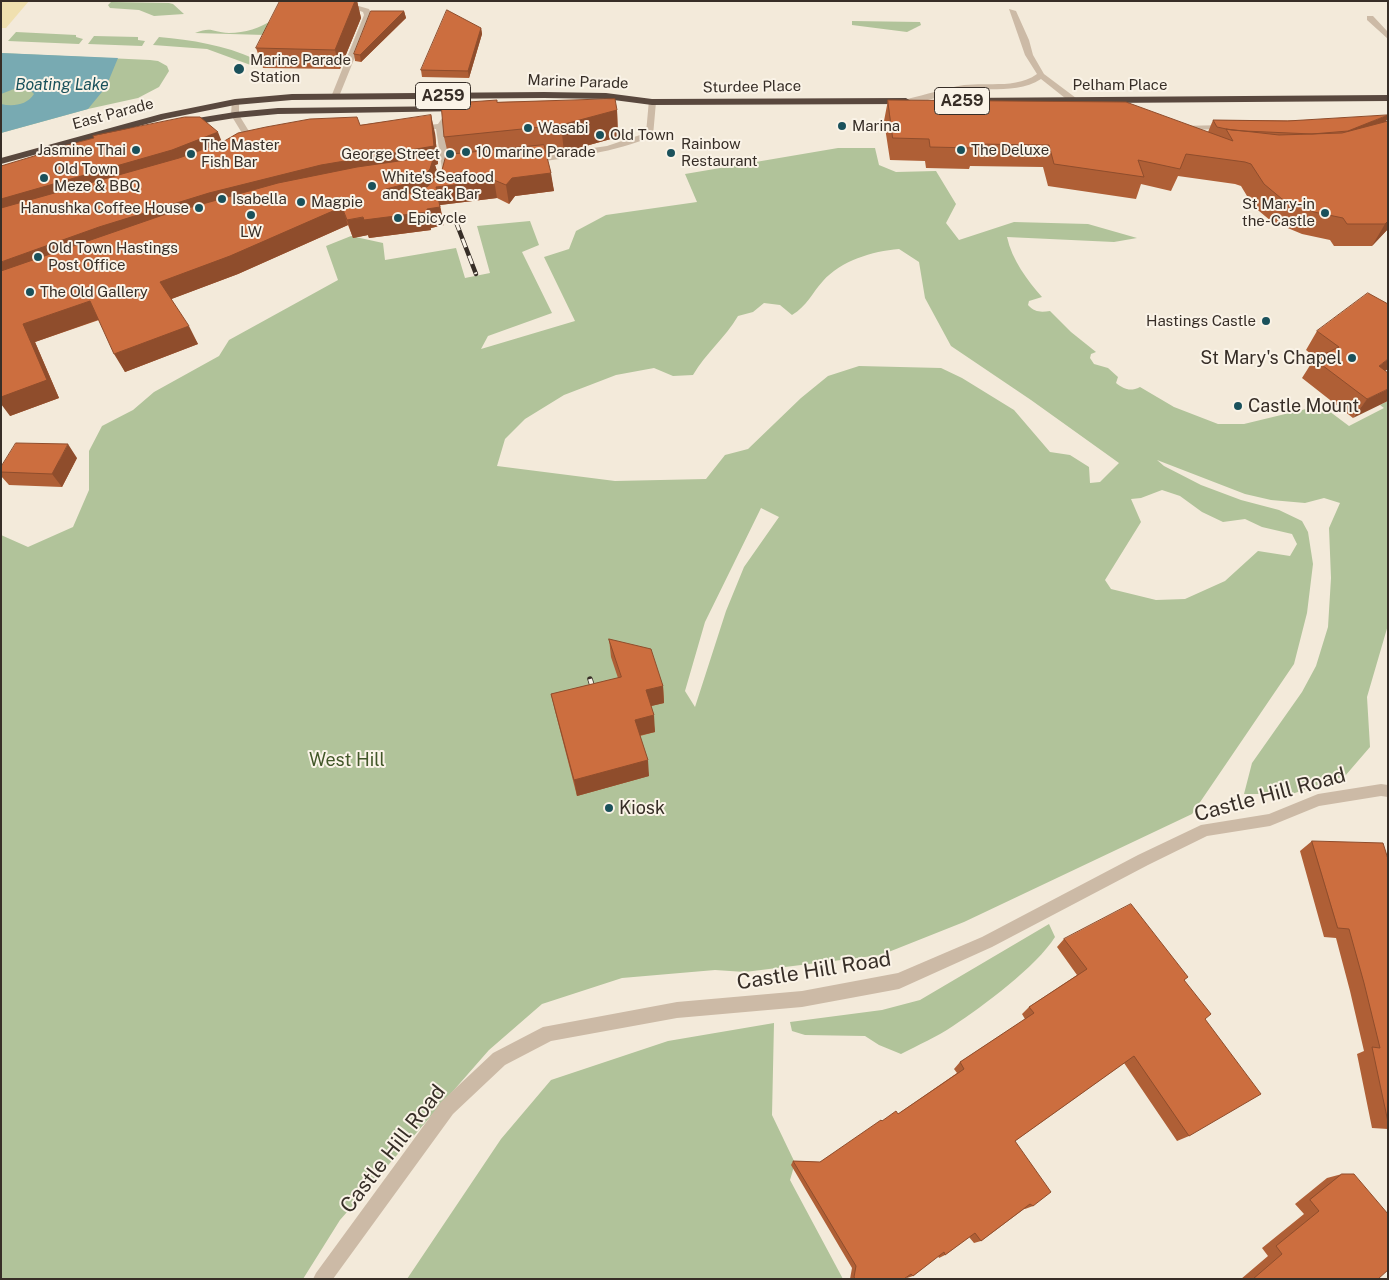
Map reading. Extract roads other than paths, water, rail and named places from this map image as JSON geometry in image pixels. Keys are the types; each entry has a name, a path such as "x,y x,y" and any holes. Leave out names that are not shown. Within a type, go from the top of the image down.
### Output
{"highway":[{"name":"Marine Parade","path":"235,102 292,97 606,96 652,102"},
{"name":"Pelham Place","path":"852,101 1388,98"},
{"name":"Sturdee Place","path":"652,102 852,101"},
{"name":"East Parade","path":"1,161 164,116 235,102"},
{"name":"Marine Parade","path":"616,108 652,102"},
{"name":"A259","path":"235,115 319,109 472,109"},
{"name":"East Parade","path":"175,125 235,115"},
{"name":"East Parade","path":"1,171 156,129"}],"street":[{"path":"314,1 314,6 354,7 366,11 368,16 335,97"},
{"path":"1012,11 1025,40 1029,55 1042,75 1073,100"},
{"path":"1370,18 1388,37"},
{"path":"910,101 964,87 1021,85 1036,80 1042,75"},
{"path":"235,102 235,115 252,142"},
{"path":"521,161 574,154 640,140 650,134 652,102"},
{"path":"406,127 430,128 440,126 446,122 454,108"},
{"path":"440,126 446,169 440,186"},
{"path":"1180,138 1171,128 1236,127"},
{"name":"Castle Hill Road","path":"322,1279 447,1108 499,1059 549,1033 677,1010 802,999 899,981 987,942 1143,860 1206,830 1270,820 1318,800 1381,790 1388,791"}],"water":[{"name":"Boating Lake","path":"1,53 118,58 106,87 88,109 1,133 1,104 24,103 34,94 30,90 14,89 1,94"}],"railway":[{"path":"456,222 476,274"},
{"path":"590,679 596,698"}],"place":[{"name":"Marine Parade Station","path":"239,69"},
{"name":"Marina","path":"842,126"},
{"name":"Wasabi","path":"528,128"},
{"name":"Old Town","path":"600,135"},
{"name":"Jasmine Thai","path":"136,150"},
{"name":"The Deluxe","path":"961,150"},
{"name":"10 marine Parade","path":"466,152"},
{"name":"Rainbow Restaurant","path":"671,153"},
{"name":"The Master Fish Bar","path":"191,154"},
{"name":"George Street","path":"450,154"},
{"name":"Old Town Meze & BBQ","path":"44,178"},
{"name":"White's Seafood and Steak Bar","path":"372,186"},
{"name":"Isabella","path":"222,199"},
{"name":"Magpie","path":"301,202"},
{"name":"Hanushka Coffee House","path":"199,208"},
{"name":"St Mary-in the-Castle","path":"1325,213"},
{"name":"LW","path":"251,215"},
{"name":"Epicycle","path":"398,218"},
{"name":"Old Town Hastings Post Office","path":"38,257"},
{"name":"The Old Gallery","path":"30,292"},
{"name":"Hastings Castle","path":"1266,321"},
{"name":"St Mary's Chapel","path":"1352,358"},
{"name":"Castle Mount","path":"1238,406"},
{"name":"Kiosk","path":"609,808"}],"park label":[{"name":"West Hill","path":"347,760"}]}
